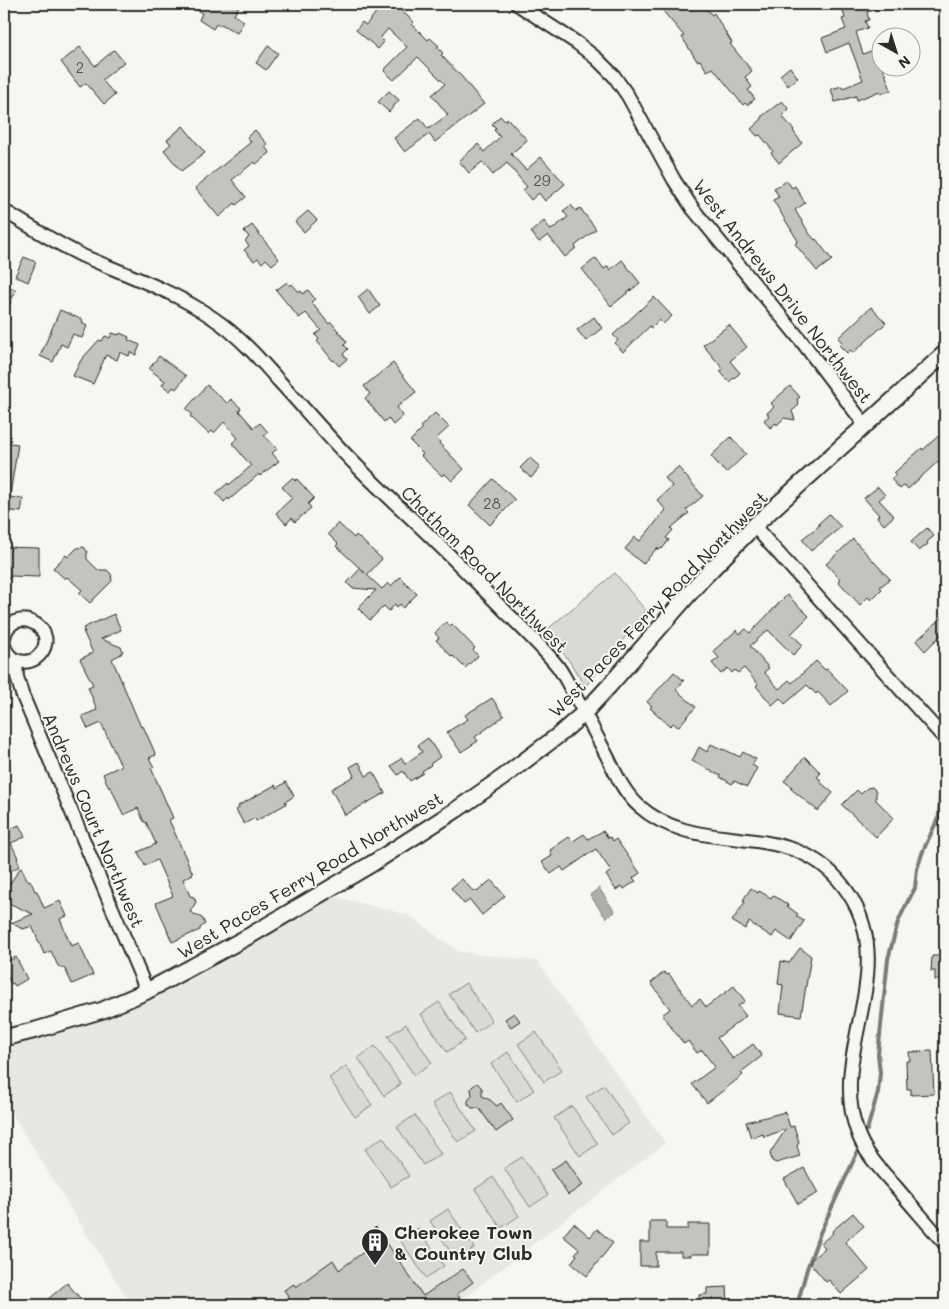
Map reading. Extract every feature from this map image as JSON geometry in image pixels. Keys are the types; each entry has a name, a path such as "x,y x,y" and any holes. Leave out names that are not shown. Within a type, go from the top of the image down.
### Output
{"main road":[{"name":"West Paces Ferry Road Northwest","path":"4,1038 102,1010 147,991 251,935 386,855 502,778 560,734 585,712 702,579 754,526 945,353"}],"street":[{"name":"West Andrews Drive Northwest","path":"518,4 577,43 598,59 614,76 628,96 674,180 693,209 866,424"},
{"name":"Chatham Road Northwest","path":"4,211 78,254 176,296 197,307 250,349 356,466 440,545 558,666 585,712 622,786 636,803 652,817 688,832 770,842 792,849 809,856 836,877 857,907 863,922 869,955 867,977 849,1080 850,1107 857,1132 869,1155 945,1244"},
{"path":"754,526 945,740"},
{"path":"4,638 9,626 24,620 32,621 44,633 44,649 39,656 24,662 16,661"},
{"name":"Andrews Court Northwest","path":"4,644 9,656 16,661 17,677 22,694 147,991"}],"shaded area":[{"path":"615,573 646,611 585,687 568,659 544,632"},
{"path":"599,888 615,912 606,918 590,895"},
{"path":"324,894 408,915 459,952 537,961 665,1143 461,1300 462,1305 131,1305 4,1101 4,1030 34,1027 131,986"},
{"path":"466,983 492,1021 475,1033 449,994"},
{"path":"439,1002 465,1040 447,1052 421,1014"},
{"path":"406,1024 432,1063 414,1075 388,1036"},
{"path":"536,1032 562,1070 544,1082 518,1044"},
{"path":"375,1046 401,1084 384,1096 358,1058"},
{"path":"508,1052 534,1090 517,1102 491,1064"},
{"path":"346,1066 372,1105 355,1117 329,1078"},
{"path":"604,1085 629,1123 612,1135 586,1097"},
{"path":"450,1092 476,1131 458,1142 432,1104"},
{"path":"572,1106 598,1144 580,1156 554,1118"},
{"path":"415,1115 441,1154 423,1165 397,1127"},
{"path":"383,1137 409,1176 391,1187 365,1149"},
{"path":"522,1157 548,1195 530,1207 504,1168"},
{"path":"493,1177 519,1216 501,1228 475,1189"},
{"path":"448,1209 474,1248 456,1260 430,1221"},
{"path":"418,1228 444,1266 426,1278 400,1240"}],"building":[{"path":"185,4 240,4 234,15 244,21 237,33 221,24 220,26 216,24 213,29 199,20 202,13"},
{"path":"371,4 394,4 414,22 412,24 428,40 430,38 439,46 437,47 443,53 441,55 484,104 435,142 429,134 405,152 394,138 420,118 428,129 448,115 432,95 445,84 418,57 394,80 384,71 407,47 388,29 380,38 384,42 378,49 356,30 362,22 366,25 378,10"},
{"path":"657,4 702,4 712,15 714,13 732,43 730,44 752,71 745,77 752,87 748,90 755,99 747,105 745,103 743,105 713,68 707,71 700,60 697,61 682,37 684,36"},
{"path":"843,4 887,4 887,6 867,12 869,20 865,21 868,28 856,32 863,54 872,51 872,78 887,78 891,90 881,94 880,91 857,100 856,96 835,102 831,89 842,86 843,88 863,80 849,43 827,52 822,38 846,29 842,19 845,18 843,11 845,10"},
{"path":"268,46 278,53 266,70 256,63"},
{"path":"80,47 95,66 114,50 124,62 102,80 115,95 104,104 86,83 80,87 61,62"},
{"path":"790,67 798,78 788,86 780,75"},
{"path":"389,91 399,100 389,112 378,102"},
{"path":"782,101 789,109 782,116 802,143 779,163 771,153 773,151 760,135 757,136 751,129 762,119 761,117"},
{"path":"500,116 505,121 507,118 527,140 511,154 526,170 541,157 565,184 545,201 539,193 531,200 523,190 527,187 507,163 493,175 482,162 469,173 459,161 478,144 484,152 500,137 492,124"},
{"path":"183,126 205,153 181,171 164,150 171,144 167,140"},
{"path":"255,130 268,145 265,147 270,153 256,164 254,162 232,180 246,197 236,205 235,203 219,217 195,188 251,142 247,137"},
{"path":"787,181 792,188 795,186 805,203 795,210 809,233 832,260 817,271 795,244 798,241 773,200 779,197 774,188"},
{"path":"571,205 576,211 580,208 596,229 565,257 548,235 539,242 531,232 544,221 551,230 568,217 563,211"},
{"path":"308,211 317,220 304,232 295,222"},
{"path":"252,225 279,259 272,265 266,259 262,263 258,258 254,261 244,250 249,246 245,241 249,237 244,231"},
{"path":"24,257 36,262 28,282 15,276"},
{"path":"596,258 604,269 608,266 610,270 622,260 640,283 611,306 582,269"},
{"path":"287,282 303,294 308,290 315,299 311,302 347,342 344,345 348,349 343,354 347,359 339,366 317,341 319,339 315,335 321,330 306,313 299,318 276,290"},
{"path":"4,284 16,290 4,316"},
{"path":"368,289 380,306 370,314 358,297"},
{"path":"654,297 672,316 663,324 659,320 651,328 650,326 623,352 615,343 618,340 613,335"},
{"path":"871,307 886,323 853,353 850,350 847,353 839,345 842,342 838,338"},
{"path":"60,310 83,320 82,323 87,326 82,338 73,334 67,347 61,344 53,362 40,356"},
{"path":"594,317 602,328 586,341 577,330"},
{"path":"729,325 747,347 730,361 740,373 729,382 720,371 723,369 703,345"},
{"path":"112,333 119,335 120,333 129,337 128,340 140,345 136,355 130,352 129,356 120,352 117,360 106,355 93,384 73,376 81,360 99,340 102,341 105,336 110,338"},
{"path":"159,356 186,376 176,389 173,387 170,391 162,385 165,381 149,369"},
{"path":"393,363 416,392 397,407 403,416 393,425 388,418 384,422 365,398 370,394 364,386"},
{"path":"207,385 227,403 231,399 241,408 239,411 254,428 260,423 268,432 264,435 277,449 272,453 279,461 260,476 259,474 229,500 228,498 224,502 216,493 228,483 229,485 251,466 232,443 238,438 224,422 214,433 212,431 209,434 190,416 192,414 186,409"},
{"path":"790,386 800,397 797,399 799,405 792,411 795,420 784,418 777,425 776,423 770,428 764,420 769,416 767,413 774,407 771,403"},
{"path":"435,413 449,427 437,438 440,441 439,443 464,469 452,481 444,473 442,476 421,456 423,454 410,441 422,429 420,427"},
{"path":"945,430 945,455 908,489 905,485 900,489 891,479 896,475 894,473"},
{"path":"731,437 746,454 726,473 711,456"},
{"path":"4,442 18,444 10,495 4,495"},
{"path":"530,458 540,467 531,478 520,468"},
{"path":"678,467 703,496 686,510 689,513 671,528 673,530 666,538 669,540 662,549 659,550 657,548 643,564 625,549 635,537 640,541 666,510 657,500 672,486 665,478"},
{"path":"292,478 295,481 297,479 314,498 308,504 311,508 295,522 292,518 286,524 276,513 292,498 282,487"},
{"path":"493,479 515,500 490,525 469,505"},
{"path":"878,487 885,495 879,500 894,516 884,525 877,517 879,515 864,498"},
{"path":"4,496 23,499 21,512 6,510 7,507 4,507"},
{"path":"829,514 841,527 811,551 802,539 820,525 818,524"},
{"path":"338,523 354,538 356,535 382,559 367,575 382,589 388,583 391,586 400,577 417,594 403,608 400,604 397,607 395,604 389,611 384,606 370,620 358,608 376,590 352,588 347,583 360,569 365,573 336,546 338,544 328,534"},
{"path":"927,528 934,536 919,551 911,542"},
{"path":"853,539 890,579 880,587 882,589 871,600 868,597 860,605 838,581 840,579 826,564"},
{"path":"4,547 39,548 39,577 11,576 4,584"},
{"path":"84,547 87,551 87,559 98,570 107,570 111,574 112,581 90,603 79,593 82,590 67,577 65,579 53,568 66,555 68,557 77,548"},
{"path":"787,595 809,616 791,634 803,645 793,655 768,630 750,646 769,668 764,672 779,689 789,680 792,683 816,661 825,670 827,669 848,691 831,706 818,692 816,694 807,685 785,704 780,698 772,705 756,686 758,684 744,668 738,673 735,670 732,673 728,668 721,674 712,663 719,658 713,651 737,630 740,634 746,629 750,633"},
{"path":"114,614 121,630 101,639 121,647 123,651 112,659 141,727 143,726 156,755 149,758 154,767 151,768 173,818 169,820 193,874 183,879 190,896 194,897 196,902 190,912 202,918 205,924 200,930 172,942 156,903 173,896 157,860 145,866 138,852 156,844 138,808 123,815 103,774 121,766 101,723 88,729 82,716 97,710 88,687 93,685 80,659 93,653 83,628"},
{"path":"945,615 945,631 925,651 916,641"},
{"path":"446,622 450,626 452,624 475,648 473,650 478,656 465,668 436,640 439,638 435,633"},
{"path":"674,672 684,681 676,690 696,707 678,727 673,723 670,726 650,708 652,706 647,702"},
{"path":"492,698 504,716 475,737 478,741 461,752 447,732 468,719 465,715"},
{"path":"428,738 440,757 422,771 423,773 410,781 403,771 398,775 391,766 402,758 405,764 422,752 418,745"},
{"path":"711,744 740,757 743,752 756,759 752,765 757,768 747,787 734,781 732,784 692,761 699,747 707,752"},
{"path":"805,757 821,773 817,777 821,780 819,781 833,793 818,811 784,781"},
{"path":"359,762 366,776 373,772 385,793 345,815 331,789 354,776 350,767"},
{"path":"286,782 294,796 285,802 286,804 256,821 255,818 244,824 236,810 239,808 238,806 275,785 277,788"},
{"path":"872,787 876,791 876,800 894,818 876,837 842,805 857,790 861,794 867,788"},
{"path":"19,825 25,837 11,843 20,866 4,874 4,827 6,832"},
{"path":"603,831 608,838 610,837 613,841 616,839 640,873 633,878 636,881 624,889 622,886 616,890 606,875 611,871 596,849 564,871 561,867 551,874 542,862 552,856 550,850 569,837 573,841 584,834 588,839"},
{"path":"21,867 28,881 30,880 35,891 37,891 44,908 60,901 67,916 60,919 71,946 79,943 93,975 72,984 65,969 58,966 51,951 44,954 32,926 23,929 11,923 33,914 4,901 4,892"},
{"path":"462,879 473,891 477,892 491,880 505,896 482,915 470,900 464,904 451,888"},
{"path":"751,888 771,898 773,895 788,905 798,914 796,916 804,921 791,941 776,931 772,937 749,922 745,929 732,921 745,902 743,900"},
{"path":"800,948 811,956 801,1016 780,1013 783,985 778,984 781,961 789,963"},
{"path":"932,956 945,956 945,980 935,980 935,971 931,971"},
{"path":"16,957 27,979 15,986 13,983 11,984 4,970 4,963"},
{"path":"664,972 667,975 669,974 692,1005 700,999 706,1007 734,986 745,1001 738,1006 746,1016 717,1038 733,1059 753,1044 762,1056 741,1072 743,1075 707,1103 692,1084 715,1067 702,1050 697,1053 688,1041 684,1044 662,1015 670,1009 651,983"},
{"path":"514,1013 520,1021 511,1027 505,1019"},
{"path":"932,1051 934,1094 911,1095 911,1089 907,1089 906,1061 910,1061 909,1052"},
{"path":"477,1083 482,1088 482,1096 497,1106 501,1103 513,1120 496,1132 479,1108 472,1108 468,1104 472,1095 471,1089"},
{"path":"785,1112 790,1127 794,1126 799,1142 797,1146 800,1156 776,1163 772,1161 770,1153 786,1129 764,1137 763,1134 751,1138 746,1122"},
{"path":"566,1160 583,1185 568,1195 551,1170"},
{"path":"804,1168 818,1193 798,1204 784,1179"},
{"path":"853,1213 864,1226 845,1242 869,1270 841,1294 829,1280 826,1282 811,1264 811,1260 825,1248 821,1243"},
{"path":"650,1221 666,1221 666,1229 688,1229 688,1224 710,1224 710,1254 681,1256 681,1252 656,1252 656,1266 640,1266 640,1242 650,1242"},
{"path":"574,1223 590,1237 597,1229 613,1243 587,1276 571,1263 579,1249 563,1236"},
{"name":"Cherokee Town & Country Club","path":"376,1227 423,1296 463,1269 473,1282 457,1294 465,1305 290,1305 285,1299 289,1297 284,1290 294,1284 296,1287 333,1260 339,1270 369,1248 361,1238"},
{"path":"67,1283 86,1305 41,1305"},
{"path":"727,1287 728,1304 700,1305 699,1295 707,1294 707,1288"}],"waterway":[{"path":"867,1130 878,1092 880,1073 878,1054 888,959 898,922 915,888 917,869 923,851 939,816 940,797 945,772"},
{"path":"797,1305 820,1233 857,1153"}],"place":[{"name":"Cherokee Town & Country Club","path":"375,1266"}]}
